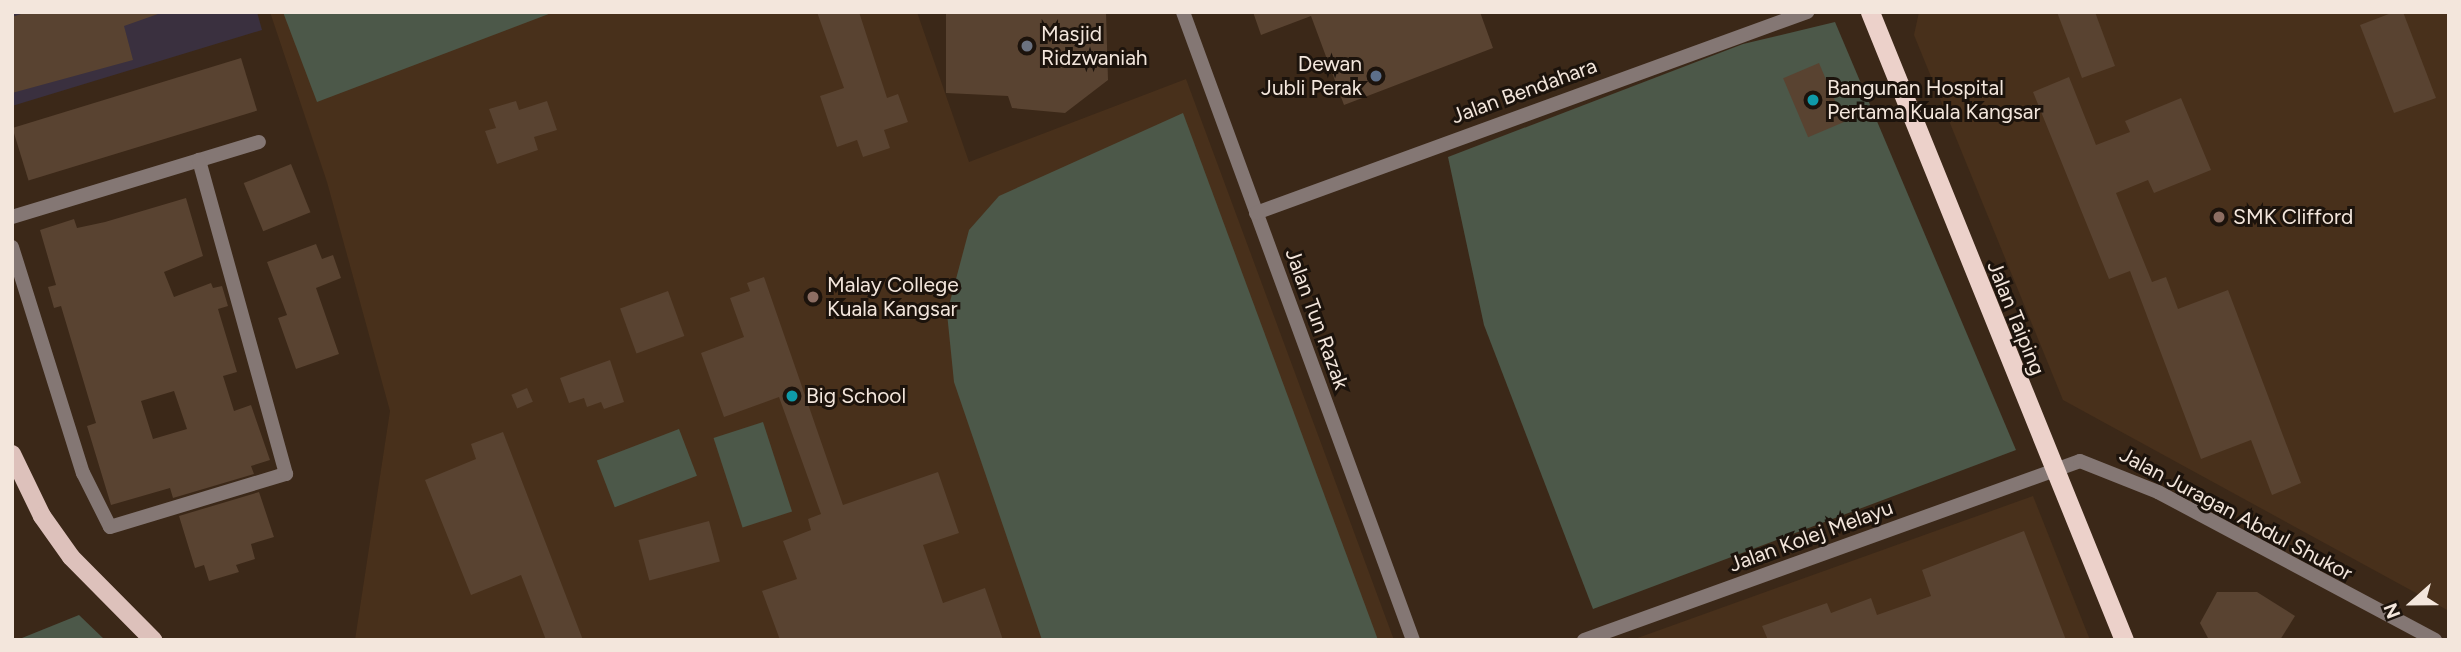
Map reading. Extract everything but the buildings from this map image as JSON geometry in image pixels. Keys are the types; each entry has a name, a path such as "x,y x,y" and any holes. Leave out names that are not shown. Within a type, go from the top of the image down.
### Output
{"highway":[{"name":"Jalan Taiping","path":"1870,12 2124,640"}],"main road":[{"path":"12,454 43,516 72,557 153,640"}],"street":[{"name":"Jalan Tun Razak","path":"1183,12 1413,640"},
{"name":"Jalan Bendahara","path":"1256,214 1807,12"},
{"path":"12,217 259,142"},
{"path":"12,247 83,473 110,527 286,474 199,160"},
{"name":"Jalan Juragan Abdul Shukor","path":"2053,470 2080,461 2107,469 2435,640"},
{"name":"Jalan Kolej Melayu","path":"1584,640 2053,470"}],"shaded area":[{"path":"12,12 257,12 262,30 12,106"},
{"name":"Malay College Kuala Kangsar","path":"270,12 917,12 969,162 1186,79 1394,640 355,640 390,411 327,182"},
{"name":"SMK Clifford","path":"1919,12 2449,12 2449,611 2063,400 1914,35"},
{"path":"2033,496 2090,640 1632,640"}],"green space":[{"path":"283,12 554,12 317,102"},
{"path":"1835,22 2016,450 1593,609 1484,325 1448,157 1743,44"},
{"path":"1183,113 1378,640 1042,640 954,382 947,313 969,230 999,196"},
{"path":"763,422 792,511 743,527 714,438"},
{"path":"679,429 697,476 615,507 597,461"},
{"path":"79,615 105,640 17,640"}],"place":[{"name":"Masjid Ridzwaniah","path":"1027,46"},
{"name":"Dewan Jubli Perak","path":"1376,76"},
{"name":"Bangunan Hospital Pertama Kuala Kangsar","path":"1813,100"},
{"name":"SMK Clifford","path":"2219,217"},
{"name":"Malay College Kuala Kangsar","path":"813,297"},
{"name":"Big School","path":"792,396"}]}
